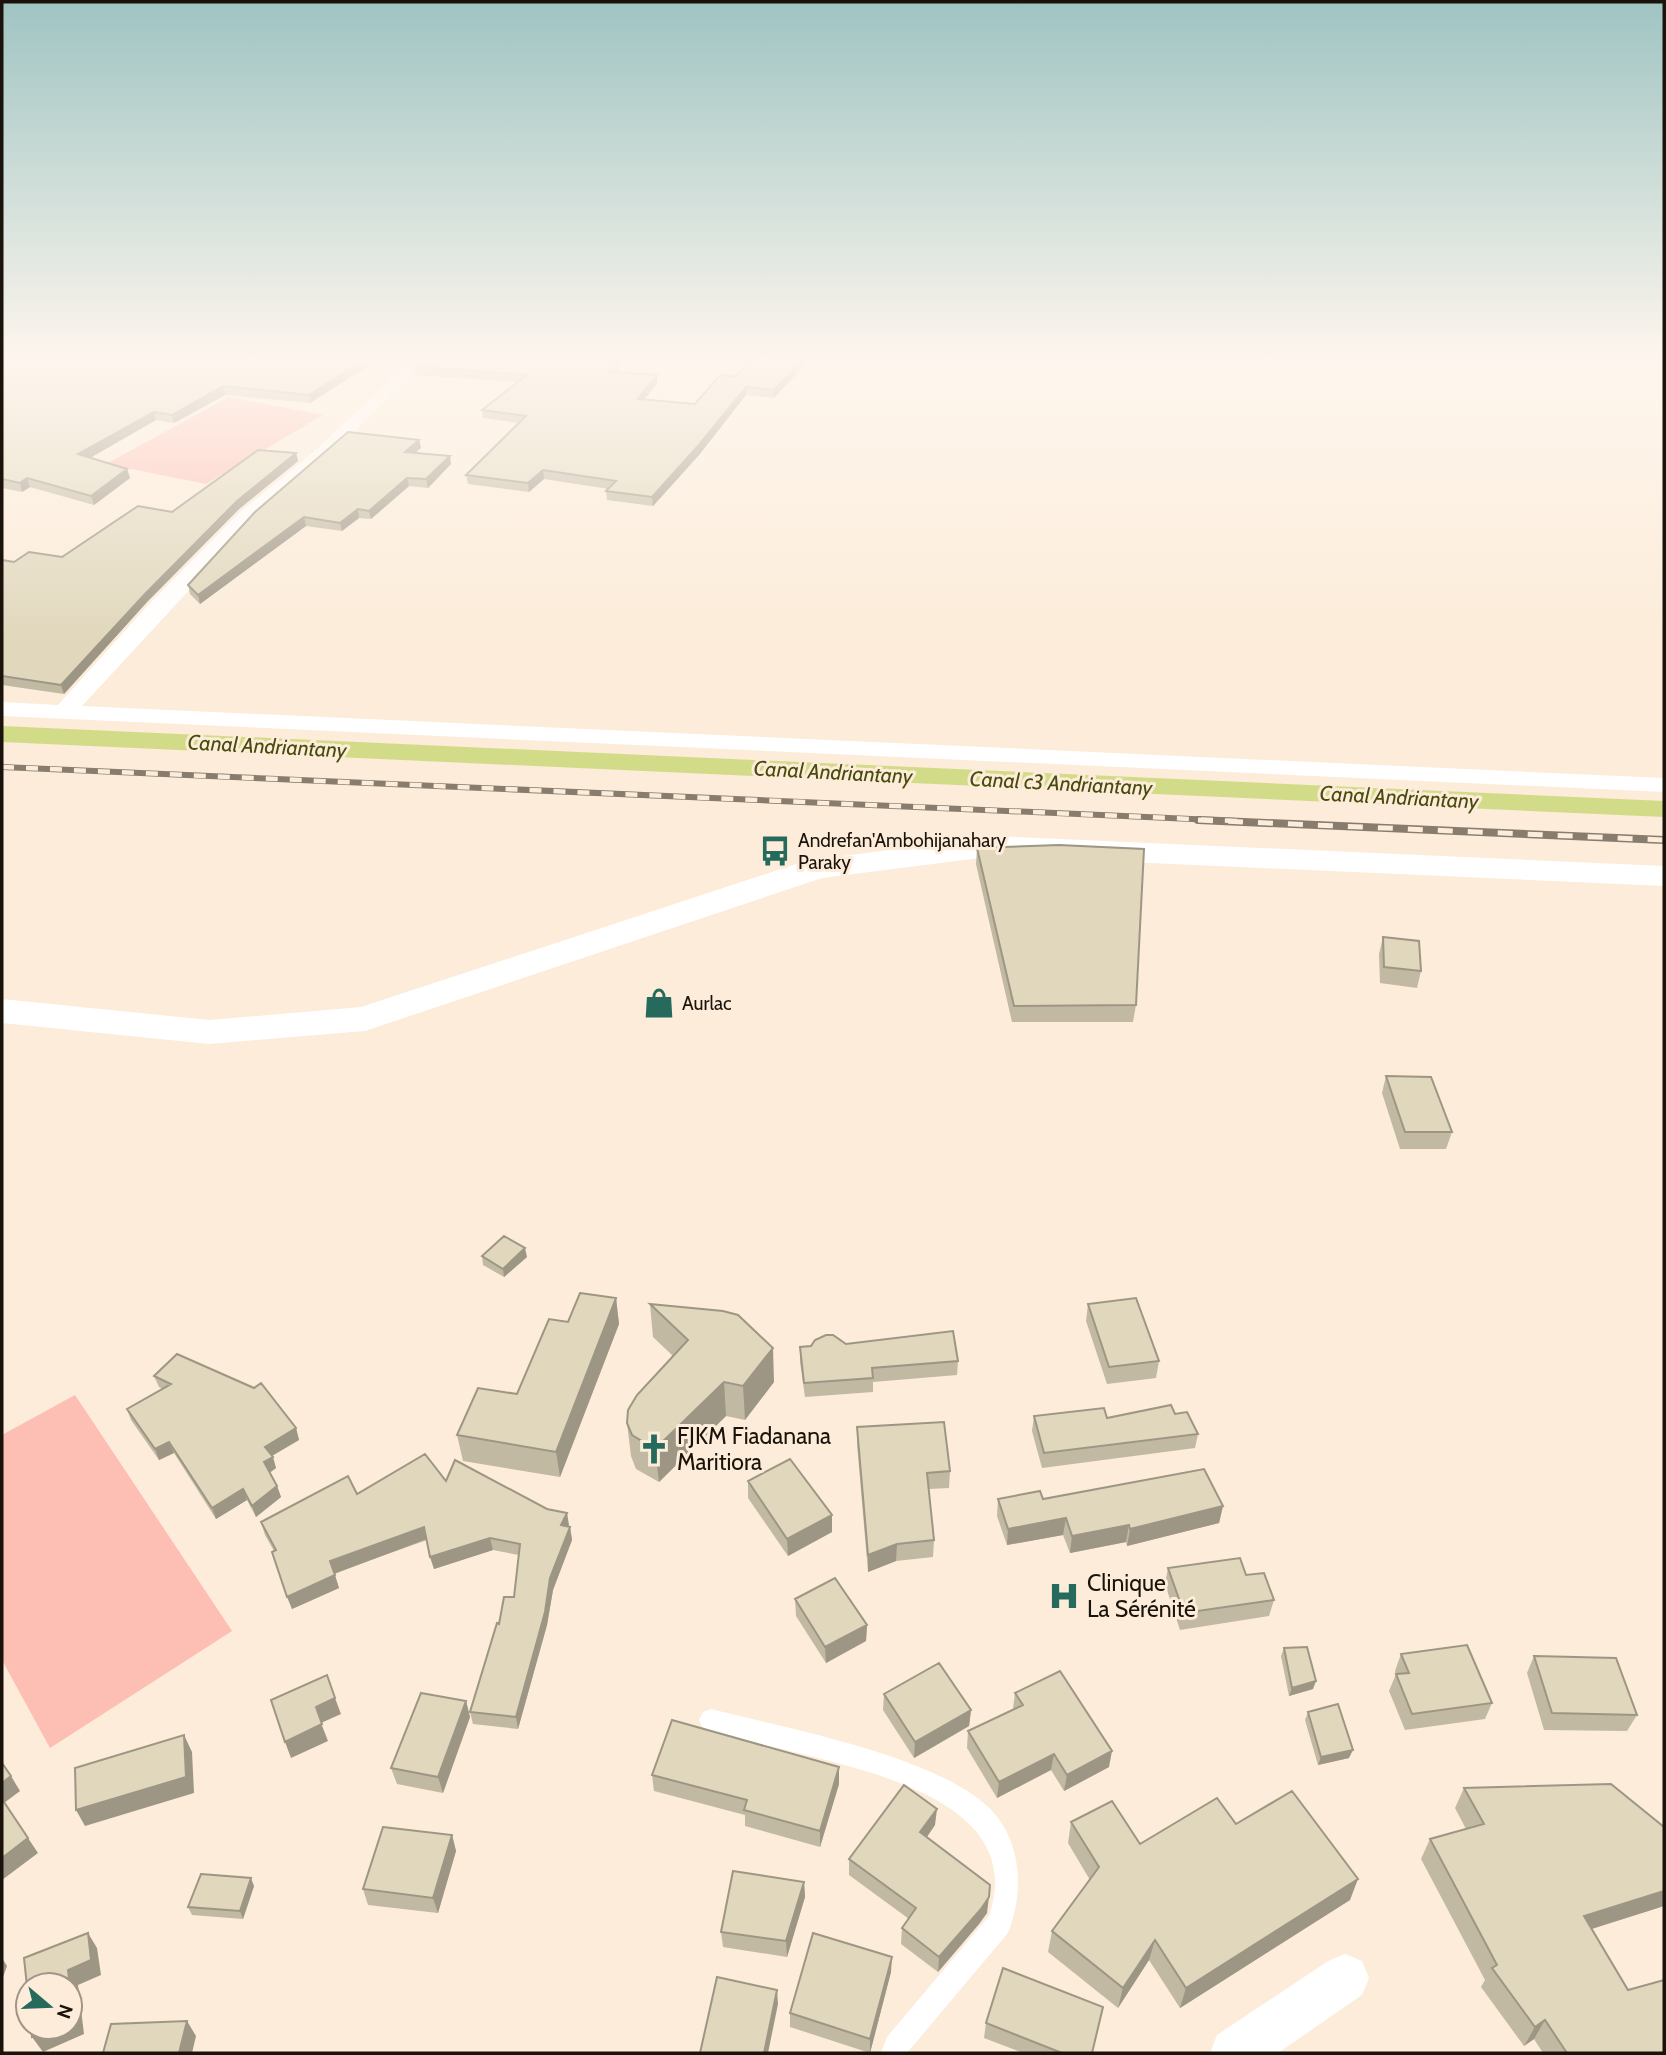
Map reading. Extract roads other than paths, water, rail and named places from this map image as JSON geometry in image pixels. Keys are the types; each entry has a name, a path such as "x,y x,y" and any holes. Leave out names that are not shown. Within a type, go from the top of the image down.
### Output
{"main road":[{"path":"2,987 212,1008 339,999 386,989 829,845 968,829 1664,861"},
{"path":"2,1011 209,1032 365,1019 817,868 996,846 1664,876"}],"street":[{"path":"67,712 68,707 148,618 248,515 322,454"},
{"path":"2,709 1664,785"},
{"path":"1235,2053 1345,1978"}],"lane":[{"path":"710,1720 893,1770 954,1795 979,1814 1002,1850 1009,1875 1007,1905 999,1924 896,2046 894,2053"}],"waterway":[{"name":"Canal c3 Andriantany","path":"2,734 1664,809"},
{"name":"Canal c3 Andriantany","path":"458,755 1664,812"}],"railway":[{"path":"2,767 1237,821"},
{"path":"1198,820 1664,840"}],"place":[{"name":"Andrefan'Ambohijanahary Paraky","path":"775,851"},
{"name":"Aurlac","path":"659,1003"},
{"name":"FJKM Fiadanana Maritiora","path":"654,1449"},
{"name":"Clinique La Sérénité","path":"1064,1596"}],"water label":[{"name":"Canal Andriantany","path":"267,746"},
{"name":"Canal Andriantany","path":"833,772"},
{"name":"Canal Andriantany","path":"1399,797"}]}
